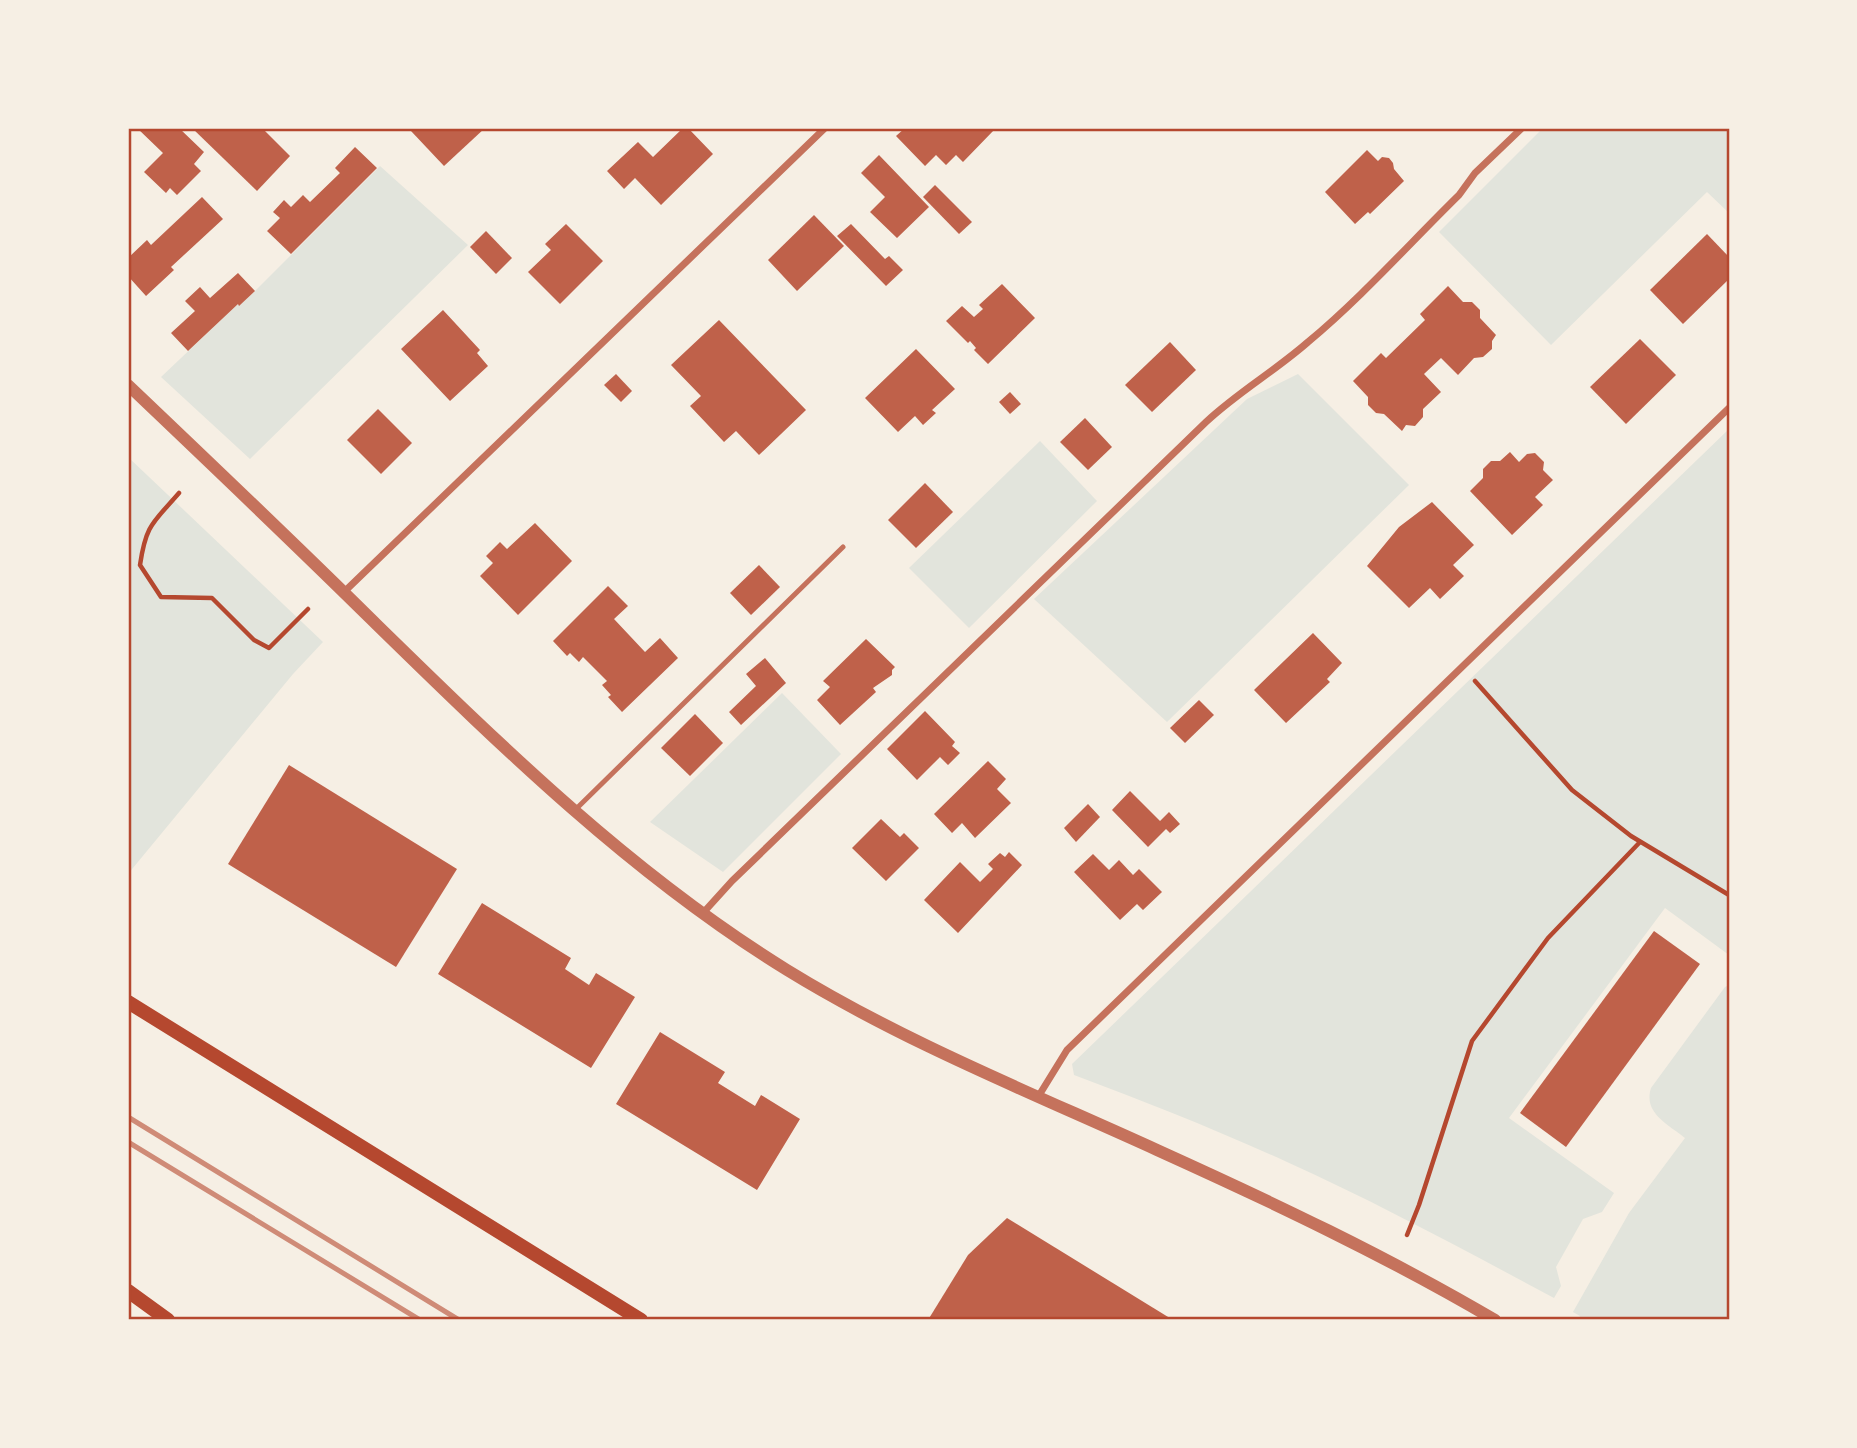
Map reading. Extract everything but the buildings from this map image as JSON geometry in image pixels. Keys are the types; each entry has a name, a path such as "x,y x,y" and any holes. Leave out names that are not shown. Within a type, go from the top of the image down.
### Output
{"main road":[{"path":"128,1002 641,1320"},
{"path":"128,1291 168,1320"}],"street":[{"path":"344,592 825,128"},
{"path":"703,913 742,871 1232,397 1291,356 1324,328 1459,194 1475,173 1521,128"},
{"path":"128,385 442,688 574,811 621,851 703,913 789,971 864,1014 1038,1097 1281,1207 1432,1283 1495,1320"},
{"path":"1038,1097 1067,1050 1729,408"}],"lane":[{"path":"574,811 843,547"}],"path":[{"path":"179,493 147,528 143,542 140,565 160,597 212,598 254,640 269,648 308,609"},
{"path":"1462,667 1572,790 1640,842 1729,895"},
{"path":"1407,1235 1472,1041 1548,938 1640,842"}],"shaded area":[{"path":"1543,128 1729,128 1729,213 1707,192 1551,345 1439,232"},
{"path":"380,166 468,245 250,459 161,377 255,291"},
{"path":"1298,374 1409,485 1167,722 1034,599 1247,399"},
{"path":"1729,429 1729,955 1665,908 1509,1118 1614,1193 1602,1212 1583,1219 1556,1267 1561,1286 1554,1298 1422,1228 1261,1150 1074,1075 1072,1064"},
{"path":"1040,441 1097,501 969,628 909,568"},
{"path":"128,457 323,642 293,674 128,874"},
{"path":"782,693 841,754 723,872 650,822"},
{"path":"1729,985 1729,1320 1578,1320 1580,1316 1573,1312 1629,1213 1685,1138 1654,1111 1649,1097 1651,1088"}],"railway":[{"path":"128,1117 459,1320"},
{"path":"128,1142 420,1320"}]}
